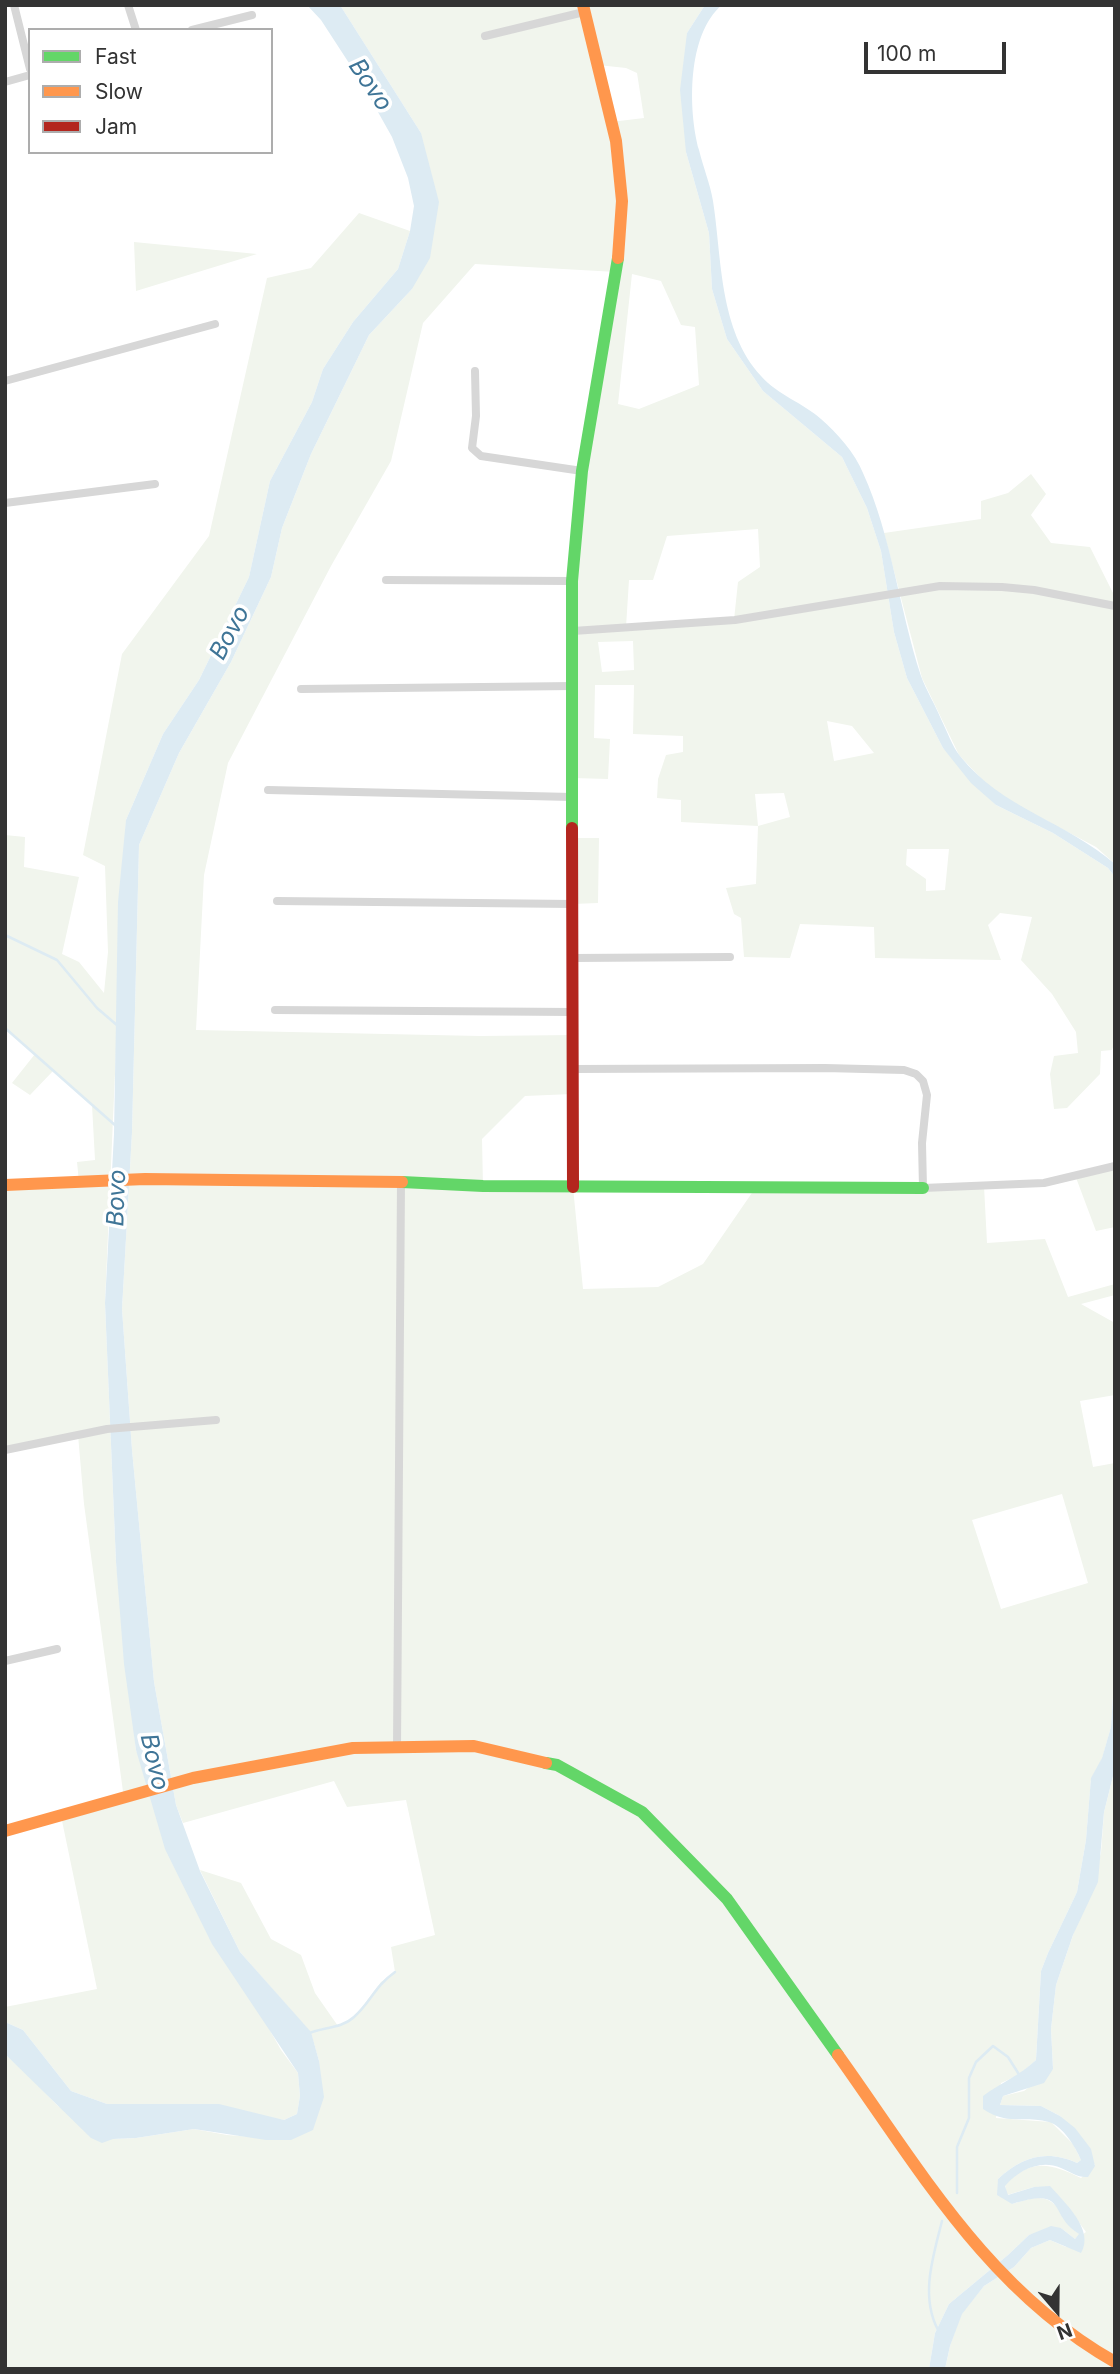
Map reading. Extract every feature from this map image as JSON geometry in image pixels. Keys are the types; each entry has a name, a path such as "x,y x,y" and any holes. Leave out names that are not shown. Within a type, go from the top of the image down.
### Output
{"street":[{"path":"14,5 28,61"},
{"path":"128,5 135,28"},
{"path":"485,36 584,9 616,141 622,201 617,272 582,471 572,581 573,1188"},
{"path":"200,28 252,15"},
{"path":"5,82 28,76"},
{"path":"5,382 215,324"},
{"path":"475,371 476,416 472,448 481,456 582,471"},
{"path":"5,503 155,484"},
{"path":"386,580 572,581"},
{"path":"573,631 735,620 940,586 1034,590 1115,606"},
{"path":"301,689 574,685"},
{"path":"268,790 572,797"},
{"path":"277,901 573,904"},
{"path":"573,958 730,957"},
{"path":"275,1010 573,1013"},
{"path":"573,1069 864,1068 897,1069 916,1074 923,1081 928,1095 922,1143 923,1188"},
{"path":"5,1185 145,1179 401,1182 573,1188 923,1188 1044,1183 1115,1166"},
{"path":"397,1746 401,1182"},
{"path":"5,1450 107,1429 216,1420"},
{"path":"5,1661 57,1649"},
{"path":"5,1831 193,1778 353,1748 474,1746 557,1765 642,1812 727,1899 957,2222 992,2265 1031,2306 1084,2346 1115,2362"}],"shaded area":[{"path":"340,5 705,5 687,33 686,152 709,233 712,289 727,339 763,391 842,457 867,508 881,551 894,632 907,678 943,748 996,805 1053,833 1108,868 1115,877 1115,1041 1112,1050 1101,1051 1100,1074 1067,1108 1054,1109 1050,1074 1054,1056 1078,1053 1076,1032 1052,994 1021,960 1032,917 1000,913 988,925 1001,960 875,958 874,927 800,924 790,958 744,957 741,918 734,914 726,888 756,884 758,826 681,822 681,800 657,798 658,779 666,755 683,752 683,736 633,734 634,685 595,685 594,738 610,739 608,779 573,778 572,581 616,272 475,264 423,323 391,461 331,566 228,763 204,875 196,1030 480,1036 573,1035 572,1094 525,1096 482,1139 483,1186 573,1187 583,1289 658,1287 703,1264 756,1187 984,1186 987,1243 1045,1239 1068,1297 1115,1284 1115,1295 1081,1304 1115,1323 1115,1395 1080,1401 1093,1467 1115,1463 1115,1667 1111,1727 1102,1759 1091,1779 1086,1840 1077,1892 1041,1971 1036,2060 1019,2075 1001,2083 996,2118 1051,2122 1073,2144 1081,2160 1077,2163 1055,2156 1035,2158 1016,2165 998,2179 1012,2204 1036,2198 1048,2200 1080,2234 1075,2239 1061,2228 1029,2235 949,2304 935,2333 929,2369 5,2369 5,2054 58,2106 113,2139 194,2129 227,2135 291,2140 319,2061 311,2033 240,1952 200,1870 241,1883 271,1939 301,1955 315,1993 338,2026 354,2018 381,1982 395,1972 391,1947 435,1935 406,1800 347,1807 334,1781 183,1823 176,1805 154,1682 122,1309 132,1132 139,845 179,753 231,662 271,577 282,528 311,454 369,335 412,289 421,133","holes":["598,65 626,68 637,73 644,118 611,122","632,274 661,281 681,325 695,327 699,385 639,409 618,404","758,529 760,567 738,582 734,620 626,627 629,580 653,580 667,536","633,641 634,670 602,672 598,642","827,721 852,726 874,753 834,761","784,793 790,817 758,826 755,794","907,849 949,849 945,890 926,891 926,879 906,865","1062,1494 1088,1583 1001,1609 972,1520"]},
{"path":"359,213 410,231 398,269 353,322 323,369 312,402 270,481 249,577 199,680 163,734 126,820 105,1303 116,1562 136,1750 263,2018 298,2073 300,2096 297,2114 284,2120 151,2105 107,2104 71,2091 23,2030 5,2022 5,2007 97,1989 61,1816 124,1799 84,1504 78,1435 5,1450 5,1185 79,1182 77,1162 95,1160 92,1105 53,1071 30,1095 12,1083 35,1054 5,1028 5,835 25,837 24,867 79,877 62,954 79,962 104,993 108,952 105,866 83,855 122,654 209,536 267,278 311,268"},
{"path":"134,242 257,254 136,291"},
{"path":"1031,474 1046,494 1031,515 1051,543 1090,547 1115,597 1115,864 1096,847 990,788 959,755 922,678 884,533 981,519 981,501 1008,493"},
{"path":"573,838 599,838 598,903 573,904"},
{"path":"1115,1166 1115,1227 1096,1231 1075,1175"},
{"path":"1115,1768 1115,2369 945,2369 961,2314 984,2286 1014,2267 1031,2248 1050,2240 1066,2247 1086,2232 1064,2202 1034,2187 1007,2195 1005,2185 1023,2170 1032,2167 1060,2169 1081,2178 1095,2165 1060,2116 1041,2106 1000,2105 1003,2096 1024,2091 1053,2069 1051,2029 1056,1985 1101,1853 1104,1812"}],"water":[{"name":"Bovo","path":"307,5 340,5 421,133 439,202 430,258 412,289 369,335 311,454 282,528 271,577 231,662 179,753 139,845 132,1132 122,1309 154,1682 176,1805 200,1871 240,1952 311,2032 319,2061 324,2097 313,2130 291,2140 266,2140 194,2129 113,2139 102,2143 91,2138 5,2054 5,2022 23,2030 71,2091 107,2104 219,2104 284,2120 297,2114 300,2096 298,2073 212,1944 165,1849 136,1750 124,1664 116,1562 105,1303 114,1134 118,902 126,820 163,734 199,680 249,577 270,481 312,402 323,369 353,322 398,269 410,231 414,206 408,178 392,137 360,80 321,20"},
{"path":"705,5 722,5 702,34 696,53 693,115 695,133 713,201 725,293 737,337 747,358 761,376 821,419 845,444 860,466 881,522 921,676 957,752 976,774 995,789 1096,849 1115,864 1115,877 1108,868 1053,833 996,805 971,783 943,748 907,678 894,632 881,551 867,508 842,457 763,391 727,339 712,289 709,233 686,152 680,90 687,33"},
{"path":"1115,1667 1115,1768 1104,1812 1098,1882 1073,1935 1056,1985 1051,2029 1053,2069 1044,2083 1003,2096 1000,2105 1041,2106 1075,2128 1091,2149 1095,2166 1088,2177 1045,2165 1023,2171 1005,2186 1008,2195 1034,2187 1050,2186 1076,2217 1084,2235 1084,2244 1081,2253 1050,2240 1031,2248 1014,2267 984,2286 962,2314 945,2369 929,2369 935,2333 949,2304 1029,2235 1051,2226 1061,2228 1075,2239 1079,2234 1069,2226 1050,2200 1030,2199 1012,2204 997,2195 998,2179 1025,2161 1045,2156 1055,2156 1077,2163 1081,2160 1068,2138 1049,2122 1008,2119 992,2114 983,2109 983,2096 1036,2060 1041,1971 1077,1892 1086,1840 1091,1778 1102,1758 1111,1727"}],"waterway":[{"path":"5,935 57,960 97,1008 118,1026"},
{"path":"5,1028 116,1126"},
{"path":"307,2034 349,2021 395,1972"},
{"path":"957,2193 957,2147 969,2118 969,2078 976,2062 993,2046 1008,2057 1020,2076"},
{"path":"938,2330 929,2290 932,2262 942,2221"}],"traffic: fast":[{"path":"572,828 572,581 582,471 618,258"},
{"path":"402,1182 483,1186 923,1188"},
{"path":"546,1763 557,1765 642,1812 727,1899 838,2055"}],"traffic: slow":[{"path":"583,5 616,141 622,201 618,258"},
{"path":"5,1185 145,1179 402,1182"},
{"path":"5,1831 193,1778 353,1748 474,1746 546,1763"},
{"path":"838,2055 928,2184 994,2264 1030,2300 1070,2333 1115,2362"}],"traffic: jam":[{"path":"572,828 573,1187"}]}
